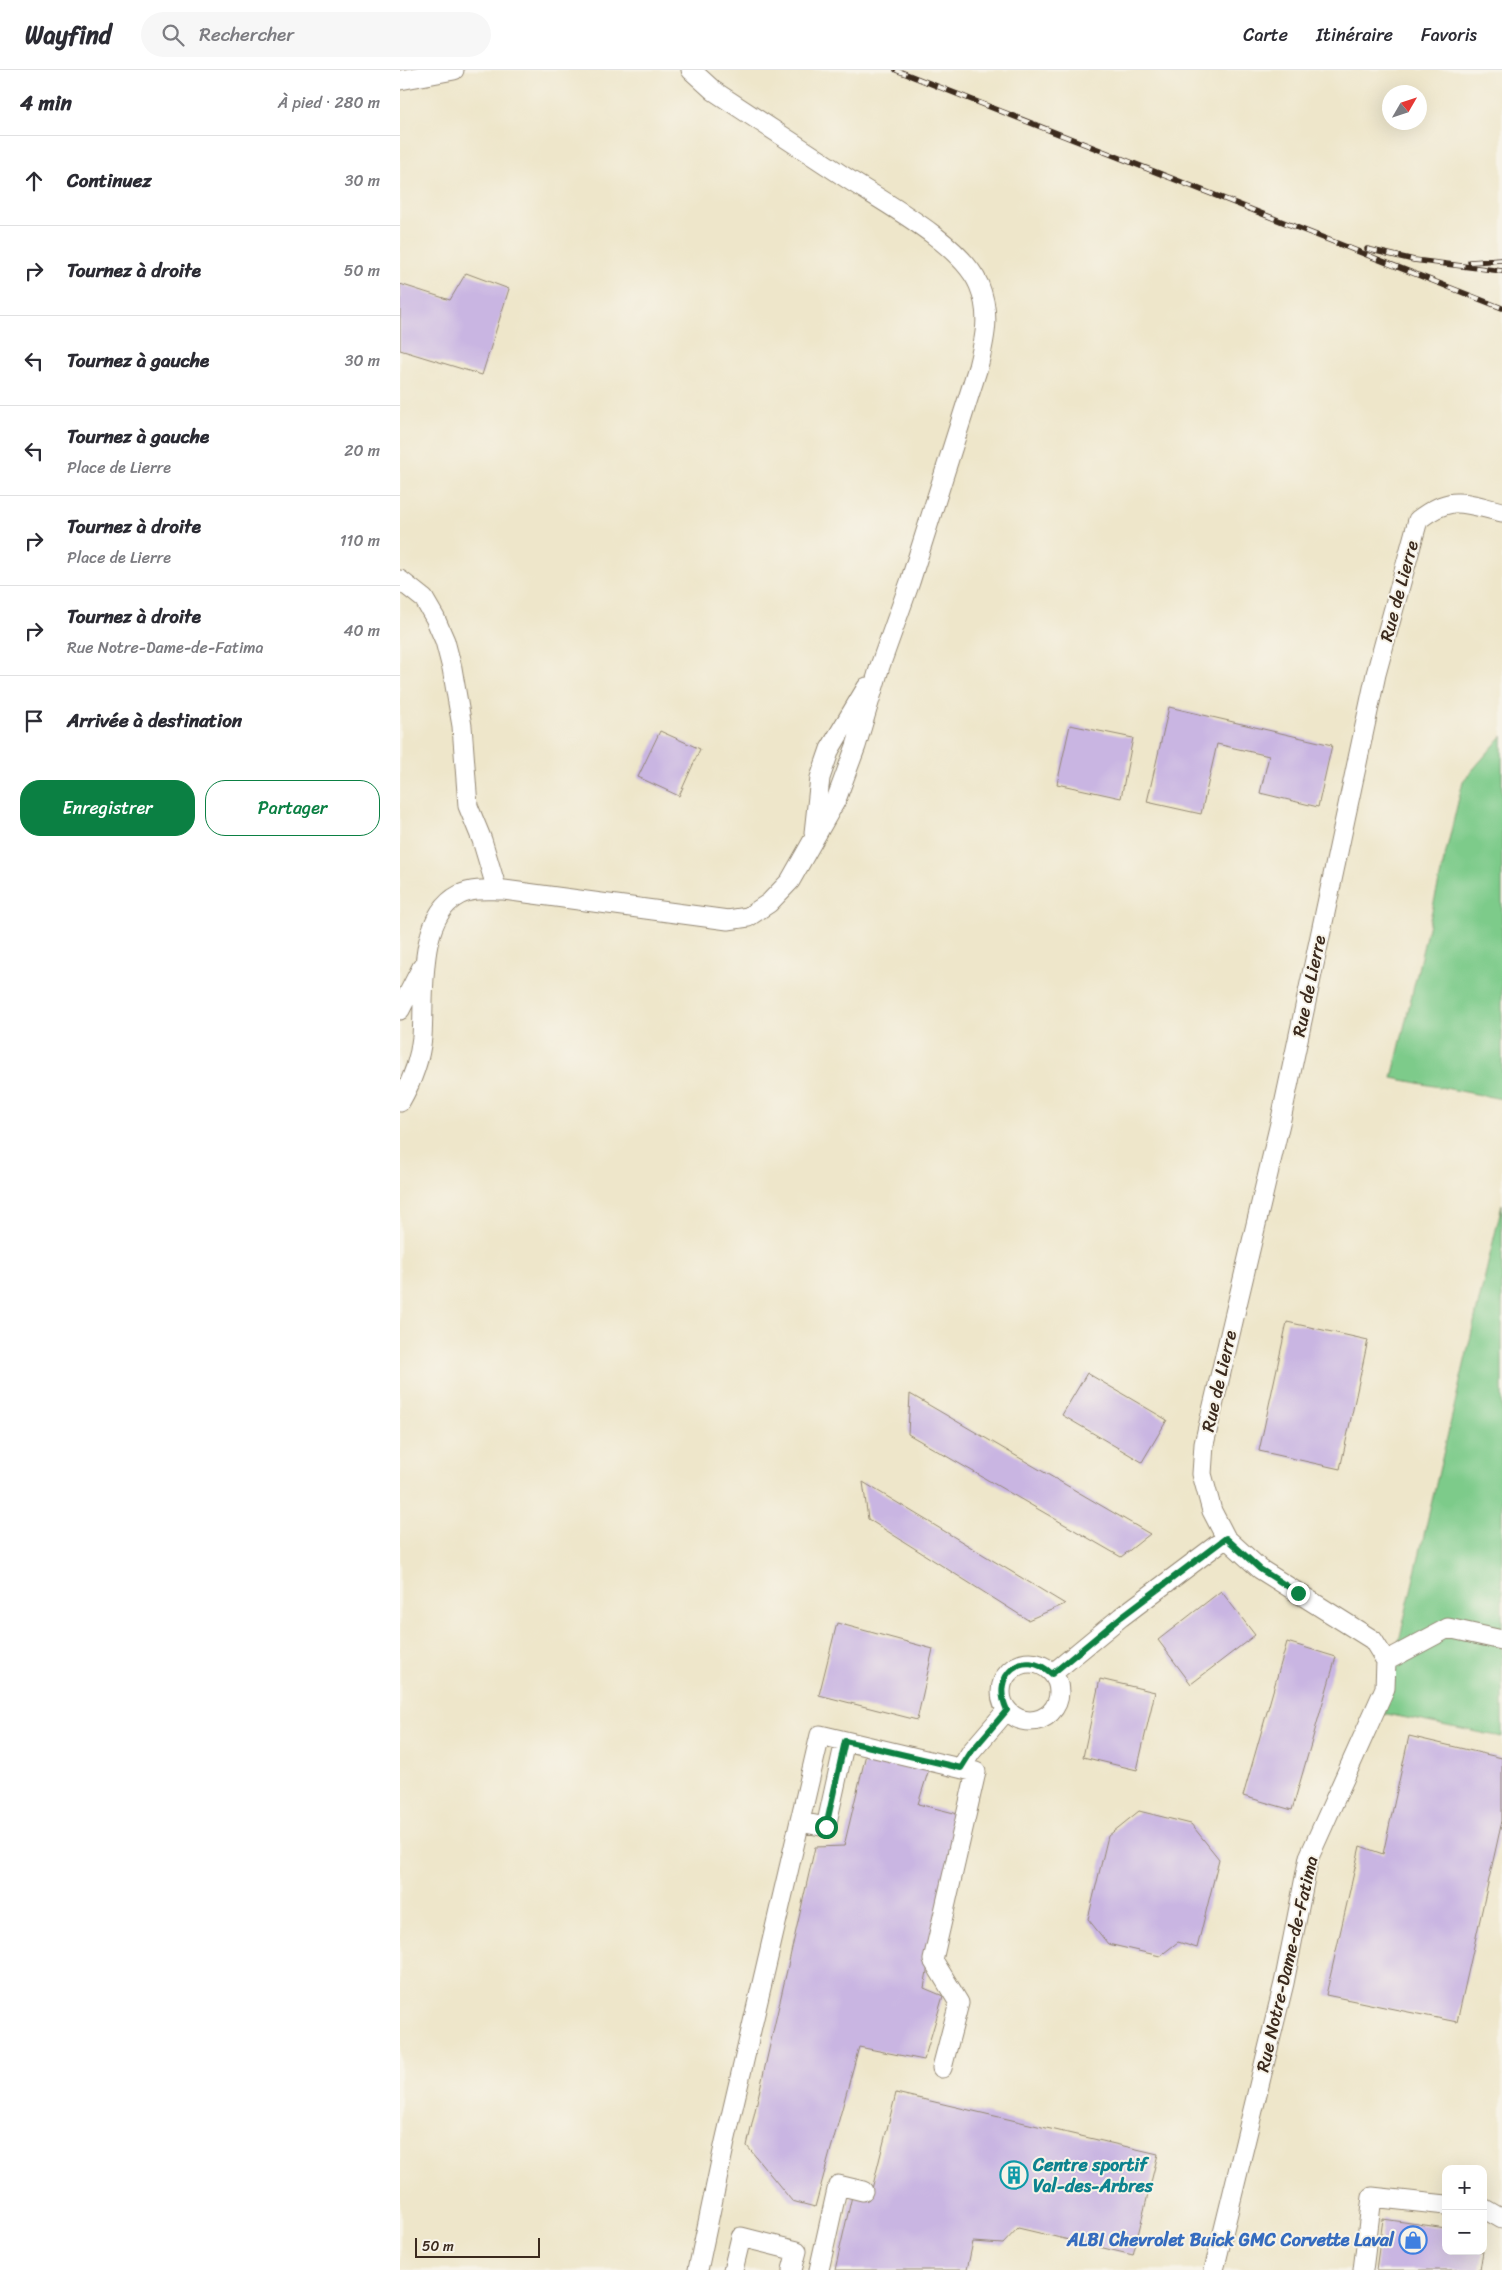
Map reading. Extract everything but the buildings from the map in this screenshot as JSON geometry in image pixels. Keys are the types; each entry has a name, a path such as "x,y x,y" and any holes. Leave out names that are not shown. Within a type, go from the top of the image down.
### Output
{"street":[{"path":"400,80 454,70"},
{"path":"400,1010 423,964 437,919 446,905 459,895 476,890 497,890 576,898 728,920 748,917 769,903 790,881 836,800 856,746 880,666 910,582 978,367 986,336 987,319 985,301 978,284 968,268 939,240 714,91 691,70"},
{"name":"Rue de Lierre","path":"1226,1538 1212,1511 1202,1474 1204,1444 1281,1119 1376,674 1418,520 1436,506 1458,502 1502,512"},
{"path":"400,580 424,599 445,641 452,668 462,726 468,806 490,863 497,890"},
{"path":"400,1102 415,1068 422,1039 423,964"},
{"path":"1052,1674 1121,1617 1226,1538 1260,1569 1373,1640 1386,1662 1448,1628 1502,1640"},
{"name":"Rue Notre-Dame-de-Fatima","path":"1214,2270 1284,1983 1309,1857 1385,1688 1386,1662"},
{"path":"1036,1663 1045,1667 1052,1674 1059,1691 1058,1700 1047,1715 1029,1721 1020,1719 1007,1710 1002,1698 1001,1689 1009,1671 1017,1666 1036,1663"},
{"path":"961,1768 971,1752 1007,1710"},
{"path":"698,2270 725,2142 820,1735 976,1772 933,1960 959,2003 942,2068"},
{"path":"800,1822 826,1827 845,1741"},
{"path":"819,2270 838,2185 863,2191"},
{"path":"1363,2270 1372,2197 1442,2205"},
{"path":"1486,2210 1502,2219"},
{"path":"733,2270 741,2237 797,2251 792,2270"}],"green space":[{"path":"1502,736 1502,1099 1392,1078 1463,781"},
{"path":"1502,1204 1502,1737 1382,1713"}],"railway":[{"path":"896,70 1502,308"},
{"path":"1367,249 1414,260 1502,271"},
{"path":"1470,262 1502,260"}],"place":[{"name":"Centre sportif Val-des-Arbres","path":"1014,2175"},
{"name":"ALBI Chevrolet Buick GMC Corvette Laval","path":"1413,2240"}],"route":[{"path":"826,1827 845,1741 961,1768 971,1752 1007,1710 1002,1698 1001,1689 1009,1671 1027,1663 1036,1663 1045,1667 1052,1674 1121,1617 1226,1538 1260,1569 1298,1593"}]}
